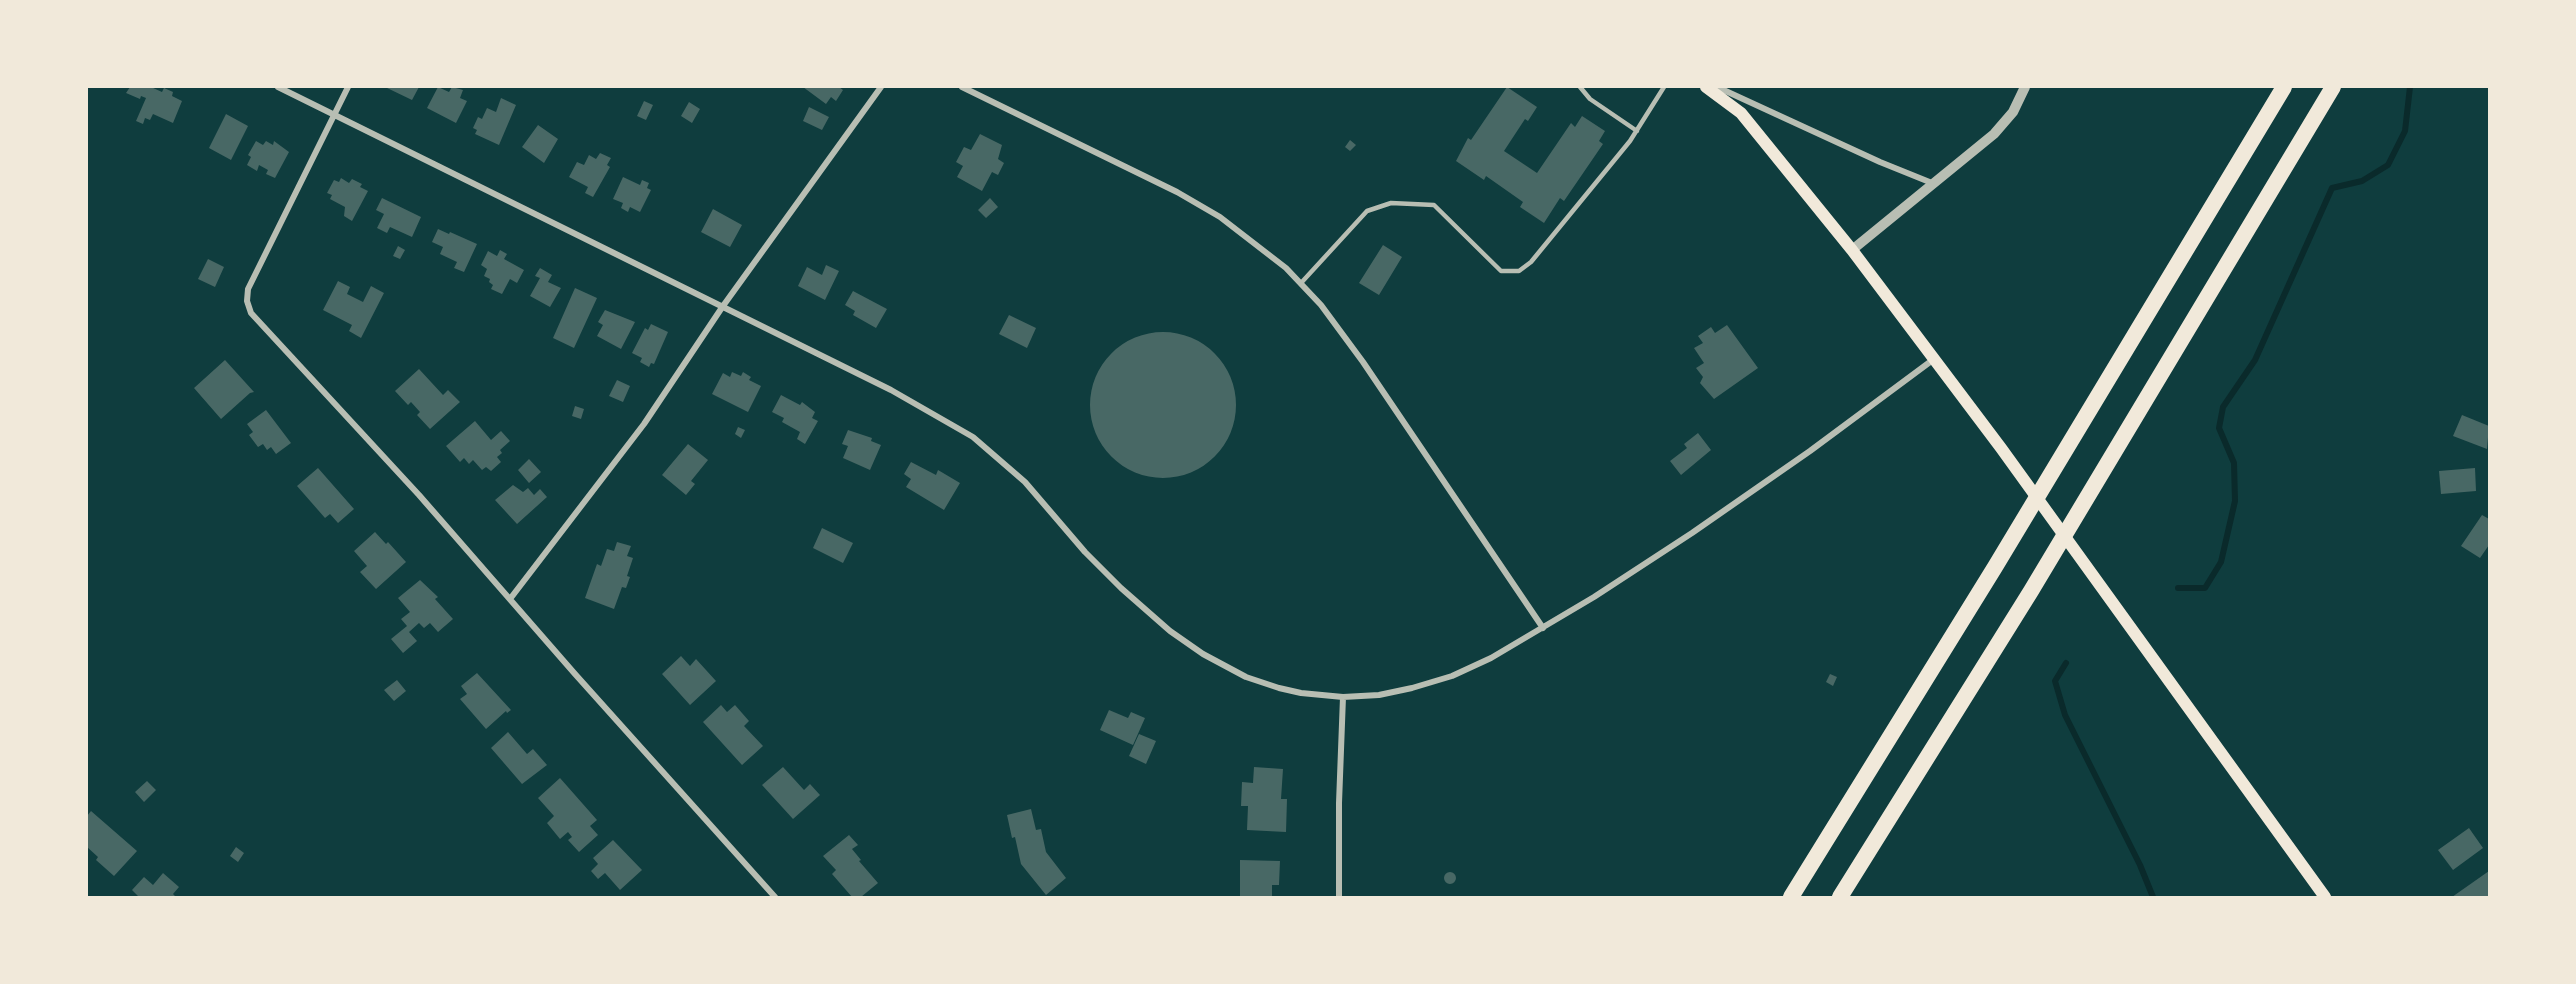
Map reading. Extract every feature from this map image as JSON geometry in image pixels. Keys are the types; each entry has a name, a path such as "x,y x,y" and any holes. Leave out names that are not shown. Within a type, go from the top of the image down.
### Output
{"highway":[{"path":"1791,897 1995,567 2284,87"},
{"path":"1840,897 2031,591 2334,87"}],"main road":[{"path":"1706,87 1741,113 1852,250 2001,448 2325,897"}],"street":[{"path":"278,87 891,390 974,437 1025,482 1085,552 1121,588 1170,631 1203,654 1246,676 1301,693 1343,697 1379,695 1452,676 1491,658 1692,533 1810,451 1934,359"},
{"path":"348,87 248,289 247,301 255,319 419,495 775,897"},
{"path":"510,599 644,424 723,306 881,87"},
{"path":"962,87 1185,196 1253,240 1301,283 1321,305 1363,362 1542,628"},
{"path":"1717,87 1880,162 1932,183"},
{"path":"1852,250 1994,134 2013,112 2025,87"},
{"path":"1340,897 1339,802 1343,697"}],"lane":[{"path":"1580,87 1590,99 1637,131"},
{"path":"1301,283 1367,211 1391,203 1434,205 1501,271 1519,271 1531,262 1637,131 1664,87"}],"building":[{"path":"130,87 151,87 162,92 164,88 173,92 172,96 182,101 173,123 153,114 150,120 145,118 143,124 136,121 146,98 141,96 140,99 126,93"},
{"path":"385,87 419,87 412,100"},
{"path":"438,87 449,92 452,87 463,90 460,98 467,101 456,123 427,108"},
{"path":"803,87 839,87 843,90 836,101 831,97 826,104"},
{"path":"1507,87 1537,107 1528,121 1525,119 1504,151 1537,173 1571,123 1575,127 1582,116 1605,131 1599,141 1603,144 1564,201 1560,198 1544,223 1520,207 1523,202 1486,176 1484,180 1456,161 1468,138 1471,140"},
{"path":"501,98 516,105 499,145 475,134 477,130 473,128 478,117 482,119 487,108 496,112"},
{"path":"644,101 653,105 646,120 637,116"},
{"path":"689,102 700,109 692,123 681,116"},
{"path":"809,107 829,117 822,130 803,121"},
{"path":"226,114 248,126 231,160 209,148"},
{"path":"538,125 558,139 544,163 522,147"},
{"path":"980,134 1002,145 998,159 1004,163 998,175 992,172 982,191 957,177 963,166 956,162 964,147 971,150"},
{"path":"1350,140 1356,145 1350,151 1345,147"},
{"path":"256,141 263,145 266,141 273,145 274,141 289,152 275,178 266,174 268,170 259,165 257,171 247,165 251,157 248,155"},
{"path":"600,153 611,158 607,165 610,167 593,197 585,193 588,187 569,177 577,162 584,165 589,155 596,159"},
{"path":"623,177 640,185 642,180 649,183 647,188 651,190 640,212 630,207 628,212 621,208 623,203 613,199"},
{"path":"341,178 349,183 352,179 362,184 360,187 368,191 352,221 344,216 345,207 330,199 332,195 327,193 334,180 339,182"},
{"path":"382,198 421,217 412,237 390,227 387,233 377,228 384,214 376,210"},
{"path":"990,198 998,207 986,218 978,210"},
{"path":"713,209 742,225 730,247 701,232"},
{"path":"438,229 477,244 464,272 454,268 457,262 440,254 443,247 432,242"},
{"path":"1383,245 1402,257 1379,295 1359,283"},
{"path":"398,246 405,250 400,259 393,256"},
{"path":"500,250 507,254 504,259 524,270 517,283 510,279 502,294 491,289 493,285 489,282 490,279 484,276 487,269 481,265 488,251 497,256"},
{"path":"208,259 224,267 215,287 198,279"},
{"path":"826,265 839,271 825,300 798,286 807,267 822,275"},
{"path":"540,268 552,275 548,282 561,288 550,307 530,296 540,278 535,276"},
{"path":"338,281 350,287 347,294 363,302 371,286 384,293 361,338 349,331 352,325 323,310"},
{"path":"575,288 597,298 574,348 553,338"},
{"path":"853,291 887,309 876,328 853,315 855,311 845,305"},
{"path":"605,310 635,322 621,349 597,336 603,325 598,322"},
{"path":"1009,315 1036,328 1027,348 999,334"},
{"path":"651,324 668,332 654,364 651,363 649,367 640,362 642,358 632,353 645,328 648,330"},
{"path":"1727,325 1758,368 1714,399 1700,383 1703,377 1696,368 1704,363 1694,348 1703,343 1698,336 1711,327 1715,333"},
{"path":"1163,332 1191,337 1215,353 1231,377 1236,405 1231,433 1215,457 1191,473 1163,478 1135,473 1111,457 1095,433 1090,405 1095,377 1111,353 1135,337"},
{"path":"225,360 254,392 221,419 194,388"},
{"path":"419,369 443,395 448,390 460,402 430,429 417,415 420,412 411,402 408,405 395,391"},
{"path":"732,372 741,376 743,372 751,377 749,380 761,386 748,412 712,394 723,373 730,377"},
{"path":"617,380 630,386 623,402 609,396"},
{"path":"781,395 800,405 802,402 815,412 812,418 818,421 805,444 797,439 800,432 782,422 784,418 772,412"},
{"path":"575,406 584,409 581,419 572,416"},
{"path":"266,410 291,443 276,454 271,447 267,450 263,444 258,447 249,435 253,432 247,424"},
{"path":"2462,415 2489,426 2487,449 2453,436"},
{"path":"475,421 491,440 501,431 510,441 500,450 502,453 497,457 501,462 491,471 486,467 482,470 473,460 469,464 464,458 460,462 446,446"},
{"path":"738,427 745,430 741,438 735,434"},
{"path":"848,430 872,438 871,441 881,445 870,470 843,458 848,446 842,444"},
{"path":"1698,433 1711,450 1681,475 1670,461 1687,448 1684,444"},
{"path":"688,444 708,460 691,481 695,484 686,495 662,475"},
{"path":"529,459 541,472 529,483 518,470"},
{"path":"911,462 936,475 938,470 960,483 944,510 906,487 911,479 904,474"},
{"path":"318,468 354,509 338,523 330,514 325,518 297,486"},
{"path":"2475,468 2476,491 2441,494 2439,471"},
{"path":"513,485 523,492 528,488 534,495 540,489 547,497 517,524 495,500"},
{"path":"2482,515 2489,519 2489,545 2480,558 2461,546"},
{"path":"822,528 853,543 843,563 813,548"},
{"path":"375,532 386,544 388,542 406,562 376,589 360,572 367,566 354,551"},
{"path":"617,542 631,546 627,556 633,558 626,588 622,587 614,609 585,598 597,564 601,566 607,549 614,551"},
{"path":"420,580 438,597 435,599 453,619 438,632 430,623 424,628 419,623 409,632 417,641 403,653 391,639 407,626 401,619 410,612 398,598"},
{"path":"681,656 690,666 696,659 716,681 690,705 662,674"},
{"path":"477,673 511,710 507,713 506,711 486,729 460,699 467,694 461,686"},
{"path":"1830,674 1837,677 1833,686 1826,682"},
{"path":"397,680 406,691 394,701 384,690"},
{"path":"721,705 727,712 735,705 749,721 744,726 763,746 742,765 703,722"},
{"path":"1109,710 1128,718 1131,712 1145,718 1133,745 1100,730"},
{"path":"508,732 527,754 533,749 547,765 522,784 491,748"},
{"path":"1139,734 1156,741 1146,764 1129,756"},
{"path":"783,767 804,790 810,784 820,795 793,819 762,785"},
{"path":"1254,767 1283,769 1281,799 1287,799 1286,832 1247,830 1248,806 1241,806 1242,782 1253,783"},
{"path":"560,778 597,820 590,826 598,835 579,852 568,840 572,837 568,832 560,839 547,823 554,816 538,798"},
{"path":"147,781 156,790 144,802 135,792"},
{"path":"1031,809 1036,830 1041,829 1046,852 1066,878 1046,895 1021,864 1007,815"},
{"path":"91,811 137,851 114,876 96,860 98,857 87,847 87,816"},
{"path":"2469,828 2483,848 2453,870 2438,850"},
{"path":"849,835 858,845 852,849 861,860 859,861 878,883 861,897 852,897 832,874 836,870 823,856"},
{"path":"613,840 642,870 620,890 605,873 598,879 591,871 598,864 593,858"},
{"path":"236,847 244,853 238,862 230,856"},
{"path":"1240,860 1280,861 1279,885 1272,885 1272,897 1240,897"},
{"path":"2489,871 2489,897 2452,897"},
{"path":"1450,872 1456,878 1450,884 1444,878"},
{"path":"163,873 179,887 173,894 176,897 139,897 132,890 144,877 153,885"}],"waterway":[{"path":"2178,588 2205,588 2221,562 2235,501 2234,463 2219,428 2223,407 2255,360 2332,188 2362,181 2388,165 2405,131 2410,87"},
{"path":"2066,663 2055,681 2065,715 2140,865 2153,897"}]}
